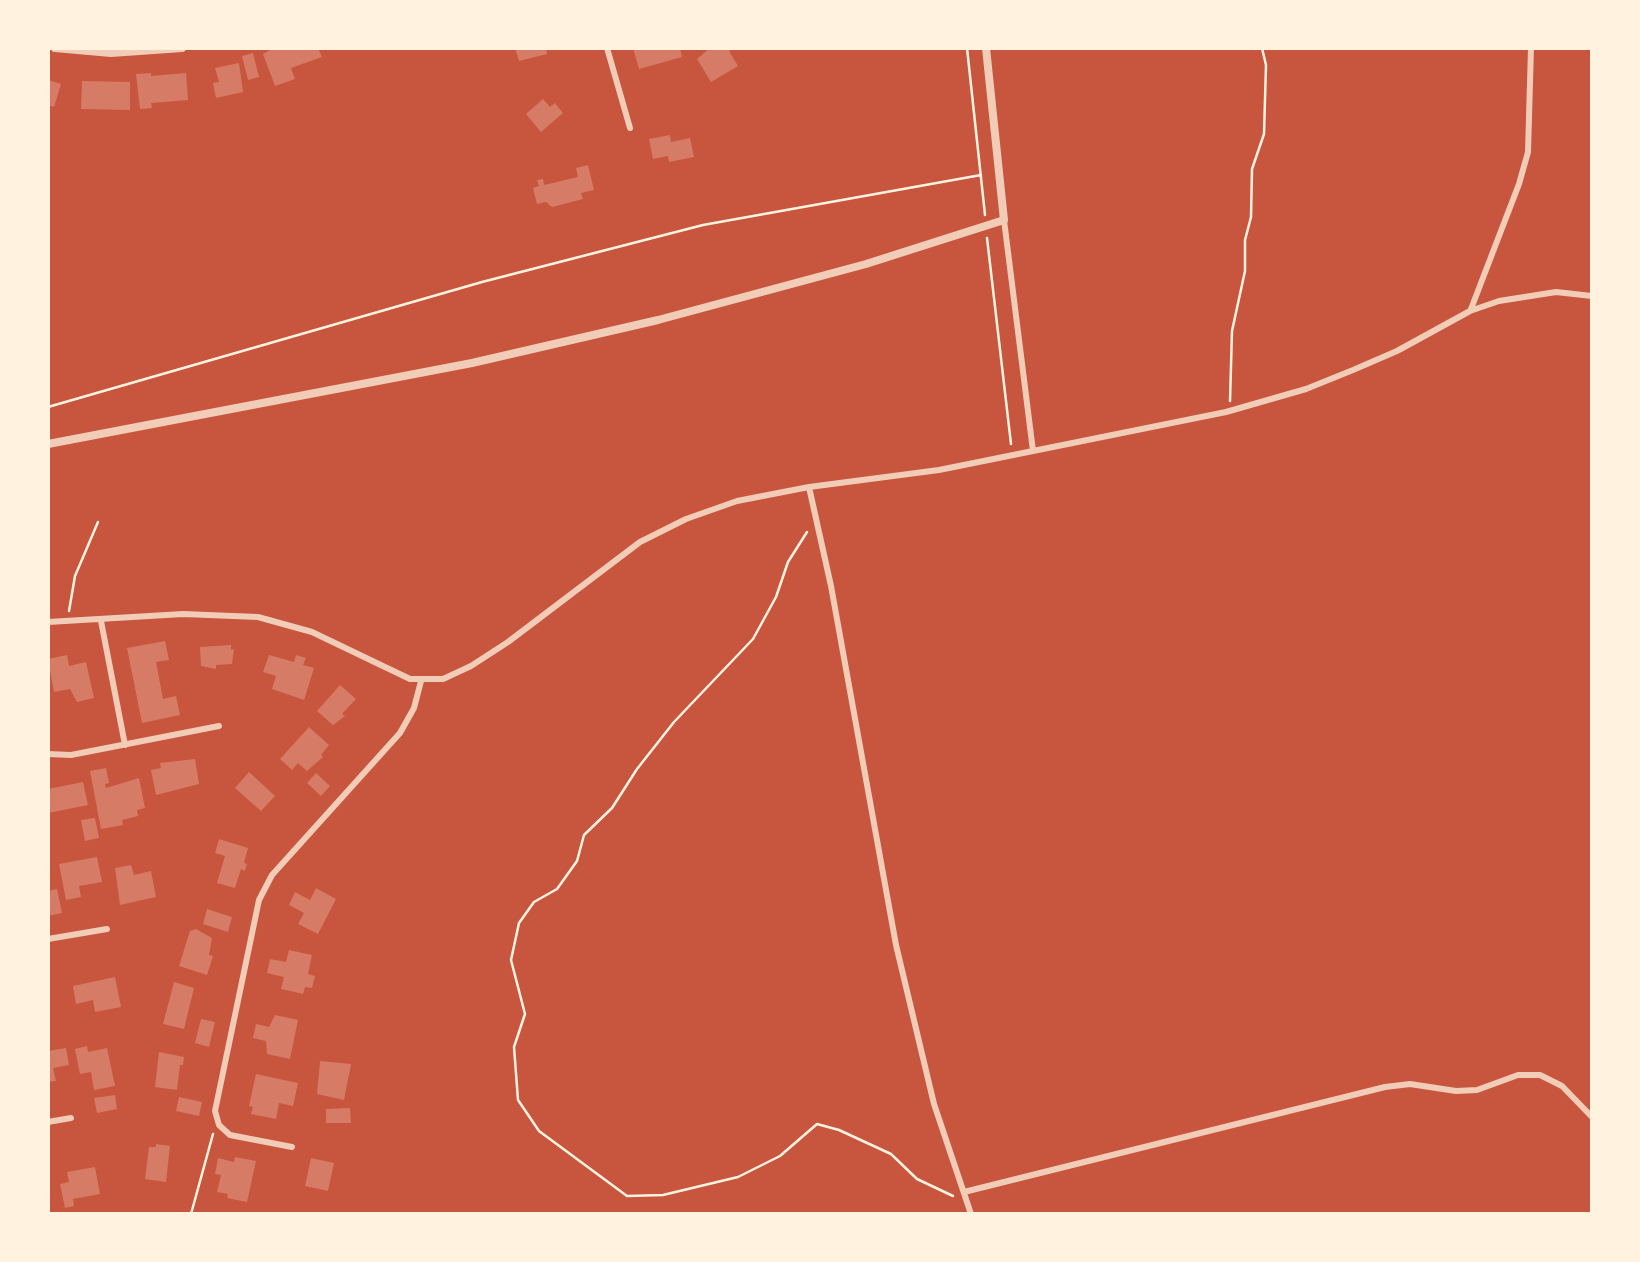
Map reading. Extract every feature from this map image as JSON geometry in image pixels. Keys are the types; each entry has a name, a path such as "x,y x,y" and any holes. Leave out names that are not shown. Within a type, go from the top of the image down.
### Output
{"street":[{"path":"55,48 112,53 182,48"},
{"path":"607,48 630,128"},
{"path":"986,48 1032,451"},
{"path":"1470,311 1508,216 1528,152 1531,48"},
{"path":"48,444 472,363 658,320 866,264 1004,220"},
{"path":"48,622 183,614 258,616 312,632 398,674 421,681 442,680 508,642 640,542 686,519 737,501 939,470 1226,412 1306,390 1397,351 1470,311 1526,294 1592,296"},
{"path":"809,487 904,978 934,1104 971,1214"},
{"path":"101,621 125,744"},
{"path":"292,1147 238,1139 220,1124 216,1103 263,890 400,733 414,708 421,681"},
{"path":"48,754 72,756 219,726"},
{"path":"48,939 107,929"},
{"path":"964,1192 1385,1086 1410,1084 1477,1090 1518,1076 1540,1075 1562,1086 1592,1117"},
{"path":"48,1122 71,1118"}],"path":[{"path":"967,48 982,189"},
{"path":"1226,412 1232,386 1232,331 1252,217 1252,169 1264,134 1266,65 1262,48"},
{"path":"48,408 482,282 703,224 981,175"},
{"path":"989,253 1012,455"},
{"path":"816,516 788,562 776,597 753,640 674,722 612,808 584,835 577,861 557,889 534,902 519,922 510,960 526,1014 514,1047 518,1100 539,1131 627,1196 662,1195 738,1177 780,1156 816,1124 891,1154 918,1179 968,1203"},
{"path":"67,622 75,576 98,522"},
{"path":"191,1214 207,1148 220,1124"}],"building":[{"path":"274,48 318,48 322,57 291,68 295,79 275,86 263,54"},
{"path":"515,48 546,48 547,54 519,61"},
{"path":"633,48 680,48 682,57 639,69"},
{"path":"710,48 736,48 729,51 738,66 711,82 697,59"},
{"path":"253,53 259,77 248,80 242,56"},
{"path":"239,63 243,92 216,98 213,83 219,82 215,68"},
{"path":"186,73 188,100 151,103 152,108 140,109 136,74"},
{"path":"48,80 61,84 54,107 48,105"},
{"path":"82,81 130,82 130,110 81,109"},
{"path":"543,99 550,107 555,103 563,113 541,132 526,114"},
{"path":"670,135 671,142 690,138 694,157 669,162 668,156 653,159 649,139"},
{"path":"588,165 594,190 581,193 583,199 552,207 546,202 537,204 533,188 539,186 537,180 543,179 544,185 578,177 576,168"},
{"path":"165,641 169,660 156,662 163,699 176,696 180,715 142,723 127,648"},
{"path":"231,645 232,664 216,665 216,669 201,666 200,647"},
{"path":"67,655 69,666 86,662 94,698 77,702 70,689 54,692 48,659"},
{"path":"269,655 294,662 296,655 306,658 303,665 314,668 304,700 272,689 276,676 263,672"},
{"path":"340,685 356,699 342,714 345,716 333,725 317,711"},
{"path":"309,727 329,745 323,757 307,771 298,763 292,770 280,759"},
{"path":"195,759 199,784 156,795 151,770 161,768 160,763"},
{"path":"106,768 106,788 139,778 145,808 137,810 138,816 122,820 123,825 101,829 90,771"},
{"path":"249,772 275,796 261,811 235,788"},
{"path":"316,773 330,786 321,796 307,783"},
{"path":"83,782 88,805 48,813 48,789"},
{"path":"95,818 99,838 85,841 81,820"},
{"path":"219,839 248,848 245,871 241,869 235,888 217,883 225,856 215,853"},
{"path":"97,857 102,882 79,886 81,897 66,900 59,864"},
{"path":"131,865 134,875 151,871 156,897 120,905 115,868"},
{"path":"316,888 336,899 318,934 298,924 304,913 289,905 295,892 310,900"},
{"path":"57,889 62,913 48,916 48,891"},
{"path":"207,909 232,917 228,932 203,924"},
{"path":"196,929 212,938 209,955 213,956 207,975 179,966 190,931"},
{"path":"289,950 312,955 308,974 315,976 312,988 305,987 303,994 281,989 284,977 267,973 270,959 286,962"},
{"path":"115,977 121,1007 95,1012 93,1000 76,1004 73,986"},
{"path":"174,982 194,988 184,1029 163,1024"},
{"path":"275,1015 298,1020 290,1059 267,1054 266,1041 253,1038 256,1024 269,1027"},
{"path":"201,1019 215,1022 209,1047 195,1043"},
{"path":"87,1046 88,1052 107,1048 115,1086 94,1090 91,1072 80,1074 75,1049"},
{"path":"66,1048 69,1065 53,1068 56,1081 48,1082 48,1051"},
{"path":"159,1052 184,1057 177,1090 155,1087"},
{"path":"320,1061 351,1064 344,1100 317,1094"},
{"path":"256,1074 298,1083 293,1106 279,1103 276,1119 251,1114"},
{"path":"115,1095 117,1109 97,1113 94,1098"},
{"path":"179,1097 202,1102 199,1116 176,1111"},
{"path":"350,1108 351,1123 326,1123 326,1109"},
{"path":"170,1146 166,1182 145,1179 149,1147"},
{"path":"235,1157 256,1161 247,1202 217,1192 221,1175 215,1174 218,1158 234,1162"},
{"path":"311,1158 334,1163 328,1191 305,1186"},
{"path":"95,1167 100,1194 73,1199 74,1206 65,1208 60,1184 69,1182 67,1172"}]}
